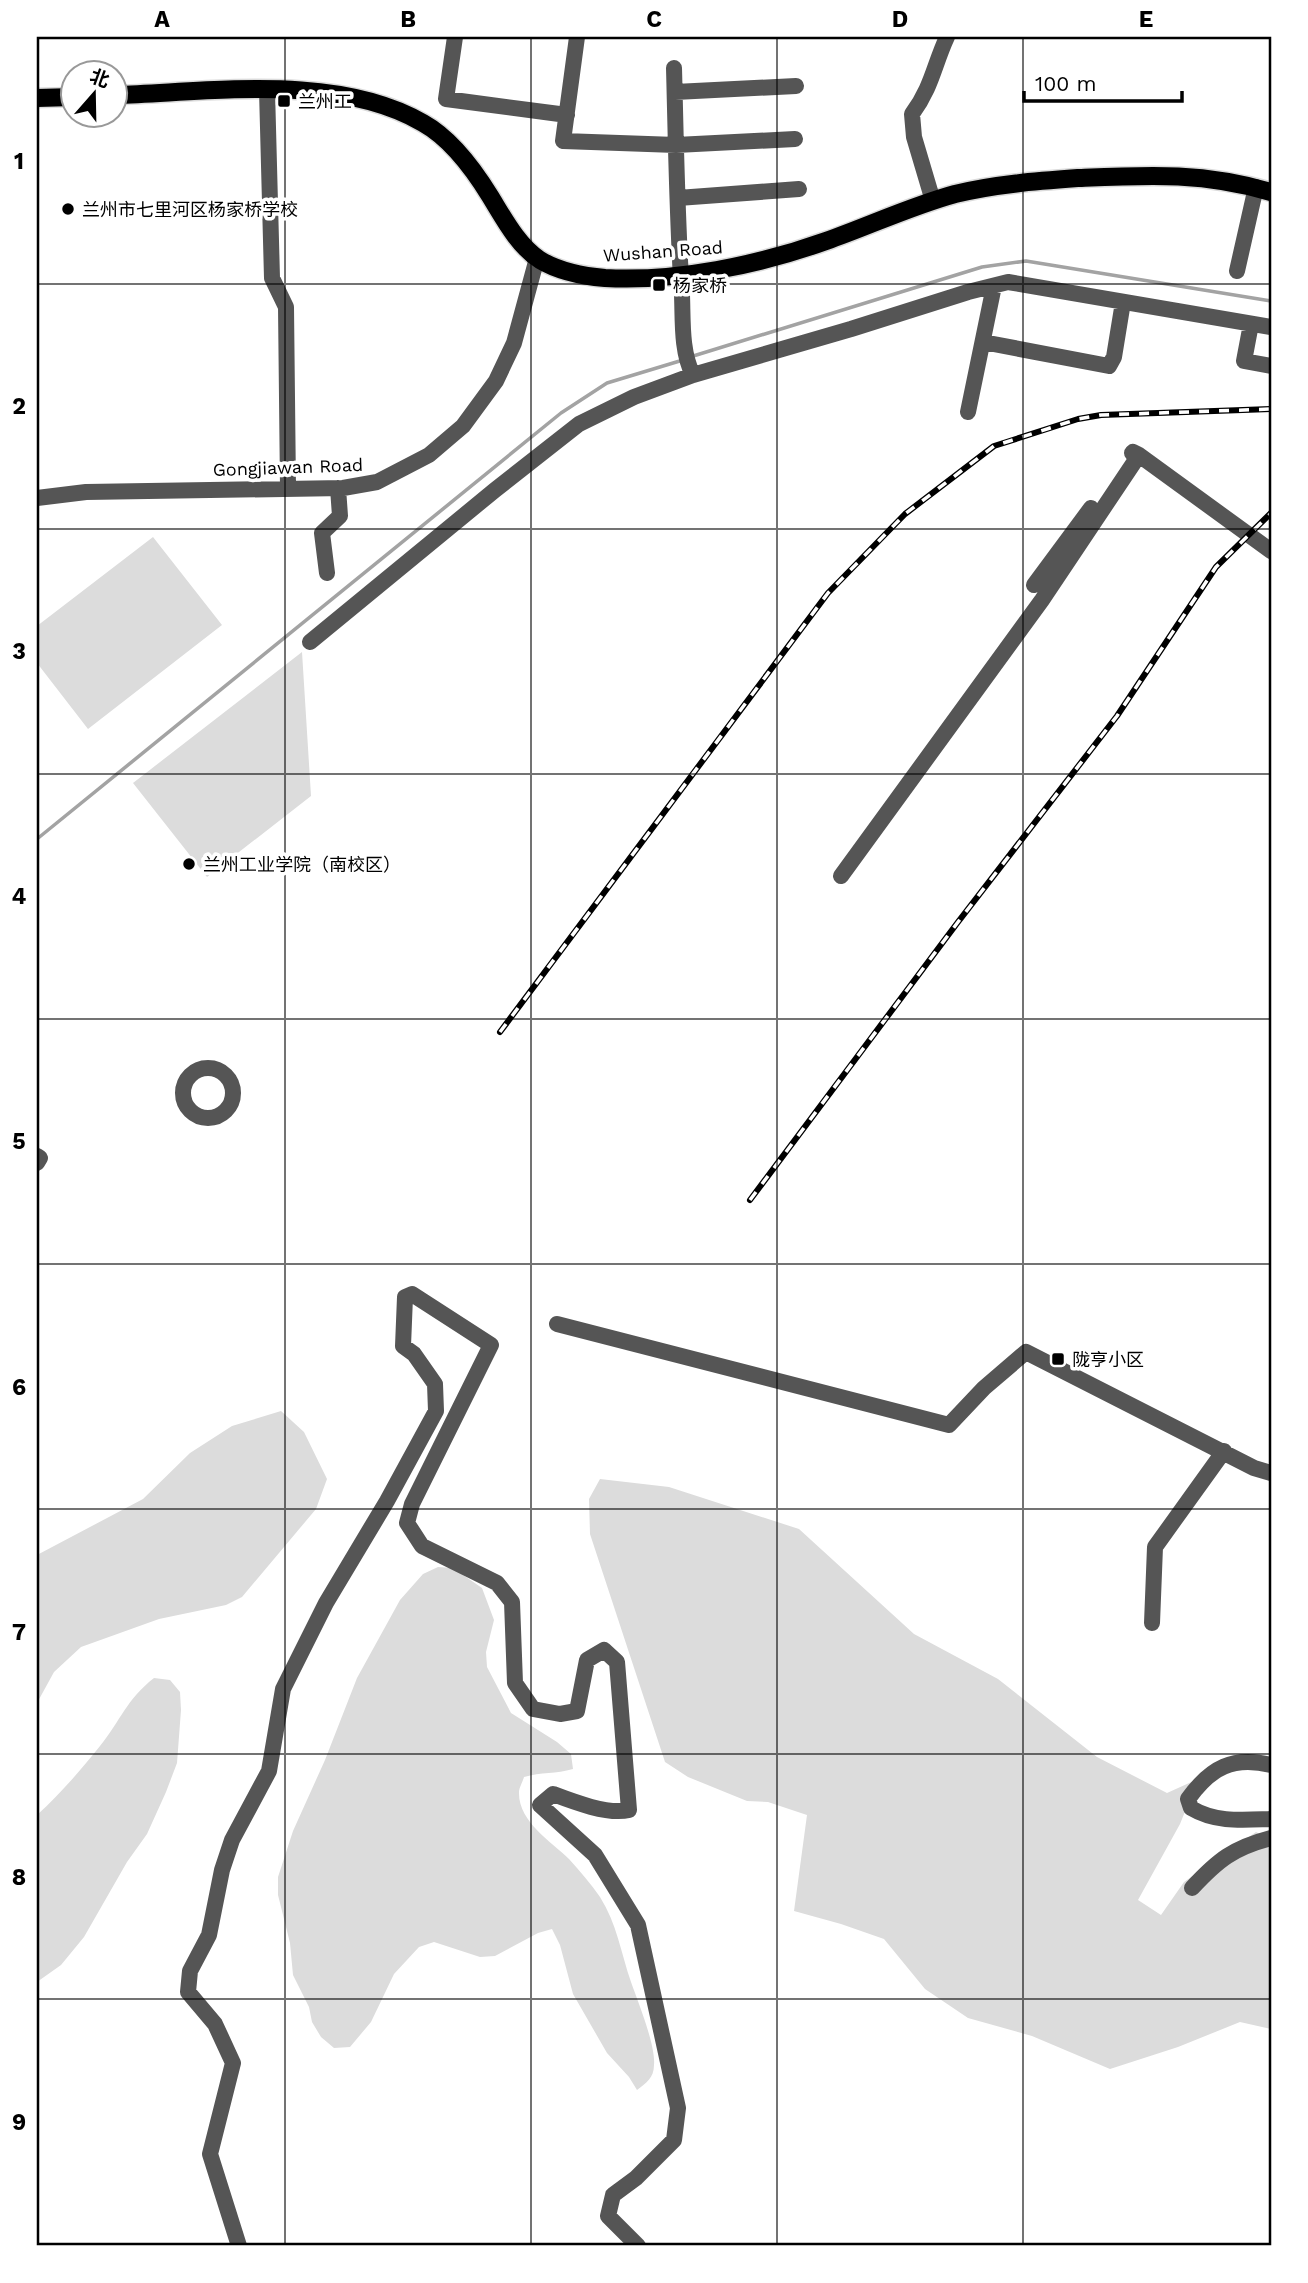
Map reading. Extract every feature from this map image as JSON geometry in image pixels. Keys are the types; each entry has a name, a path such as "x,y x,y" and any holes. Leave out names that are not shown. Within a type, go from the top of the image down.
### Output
{"main road":[{"name":"Wushan Road","path":"130,95 316,91 377,104 425,124 442,137 487,191 512,231 537,258 567,273 594,276 707,272 773,258 933,201 1027,181 1157,174 1197,176 1264,189"},
{"path":"37,98 60,97"}],"street":[{"path":"455,37 446,99 567,115"},
{"path":"577,37 563,141 676,145 795,139"},
{"path":"933,201 914,137 912,114 933,79 947,37"},
{"path":"674,68 684,335 690,371"},
{"path":"675,92 796,86"},
{"path":"267,90 272,278 286,306 288,489"},
{"path":"1237,271 1264,189"},
{"path":"678,198 799,190"},
{"name":"Gongjiawan Road","path":"37,498 86,492 338,488 377,482 429,456 463,426 496,381 514,343 537,258"},
{"path":"310,642 579,424 690,371 1008,282 1271,327"},
{"path":"968,412 994,286"},
{"path":"984,342 1109,366 1114,357 1123,302"},
{"path":"1251,324 1244,361 1271,366"},
{"path":"1034,585 1133,452 1271,551"},
{"path":"841,876 1042,600 1139,455"},
{"path":"327,573 322,533 340,516 338,488"},
{"path":"37,1156 40,1158 37,1163"},
{"path":"239,2246 210,2154 233,2063 215,2024 188,1992 190,1971 209,1935 222,1870 232,1840 268,1771 283,1689 326,1603 387,1501 436,1411 435,1384 414,1354 403,1346 405,1297 412,1294 491,1345 412,1504 407,1523 422,1546 497,1583 512,1602 515,1683 533,1709 560,1714 577,1710 587,1660 604,1650 617,1662 629,1810 617,1813 553,1794 540,1805 595,1855 638,1925 678,2108 674,2140 635,2178 613,2195 608,2216 638,2246"},
{"path":"557,1324 949,1425 984,1388 1026,1352 1254,1468 1271,1474"},
{"path":"1152,1623 1156,1547 1224,1451"},
{"path":"1271,1765 1236,1762 1223,1765 1197,1787 1188,1799 1191,1808 1204,1816 1230,1820 1271,1819"},
{"path":"1192,1888 1216,1863 1247,1844 1271,1838"}],"shaded area":[{"path":"153,537 222,625 88,729 37,663 37,626"},
{"path":"302,652 311,796 207,877 133,783"},
{"path":"281,1411 304,1432 327,1479 316,1509 242,1597 226,1605 159,1619 81,1647 54,1672 37,1703 37,1555 143,1499 190,1453 232,1426"},
{"path":"600,1479 669,1487 799,1529 914,1634 998,1679 1097,1757 1167,1793 1198,1779 1180,1824 1138,1900 1161,1915 1184,1882 1256,1832 1271,1839 1271,2029 1240,2022 1178,2047 1110,2069 1032,2036 968,2018 925,1989 884,1939 794,1911 807,1815 768,1802 747,1801 688,1777 665,1762 590,1534 589,1499"},
{"path":"438,1567 453,1568 482,1588 494,1620 486,1652 487,1667 511,1713 571,1754 573,1769 524,1777 519,1790 520,1803 530,1822 589,1882 611,1918 646,2024 654,2057 651,2077 637,2090 607,2053 573,1994 560,1945 552,1929 538,1933 495,1956 480,1957 434,1942 419,1947 394,1974 371,2022 350,2047 334,2048 321,2037 293,1975 290,1943 278,1895 278,1877 293,1831 325,1760 357,1678 400,1600 423,1574"},
{"path":"154,1678 170,1680 180,1692 177,1763 166,1792 147,1834 127,1862 84,1937 61,1965 37,1982 37,1815 85,1764 130,1702"}],"waterway":[{"path":"690,357 982,267 1026,261 1271,301"},
{"path":"37,839 561,413 607,383 683,360"}],"railway":[{"path":"500,1032 828,593 905,514 994,446 1078,419 1101,415 1271,409"},
{"path":"750,1200 958,922 1117,716 1216,567 1271,513"}],"place":[{"name":"兰州工","path":"284,101"},
{"name":"兰州市七里河区杨家桥学校","path":"68,209"},
{"name":"杨家桥","path":"659,285"},
{"name":"兰州工业学院（南校区）","path":"189,864"},
{"name":"陇亨小区","path":"1058,1359"}]}
